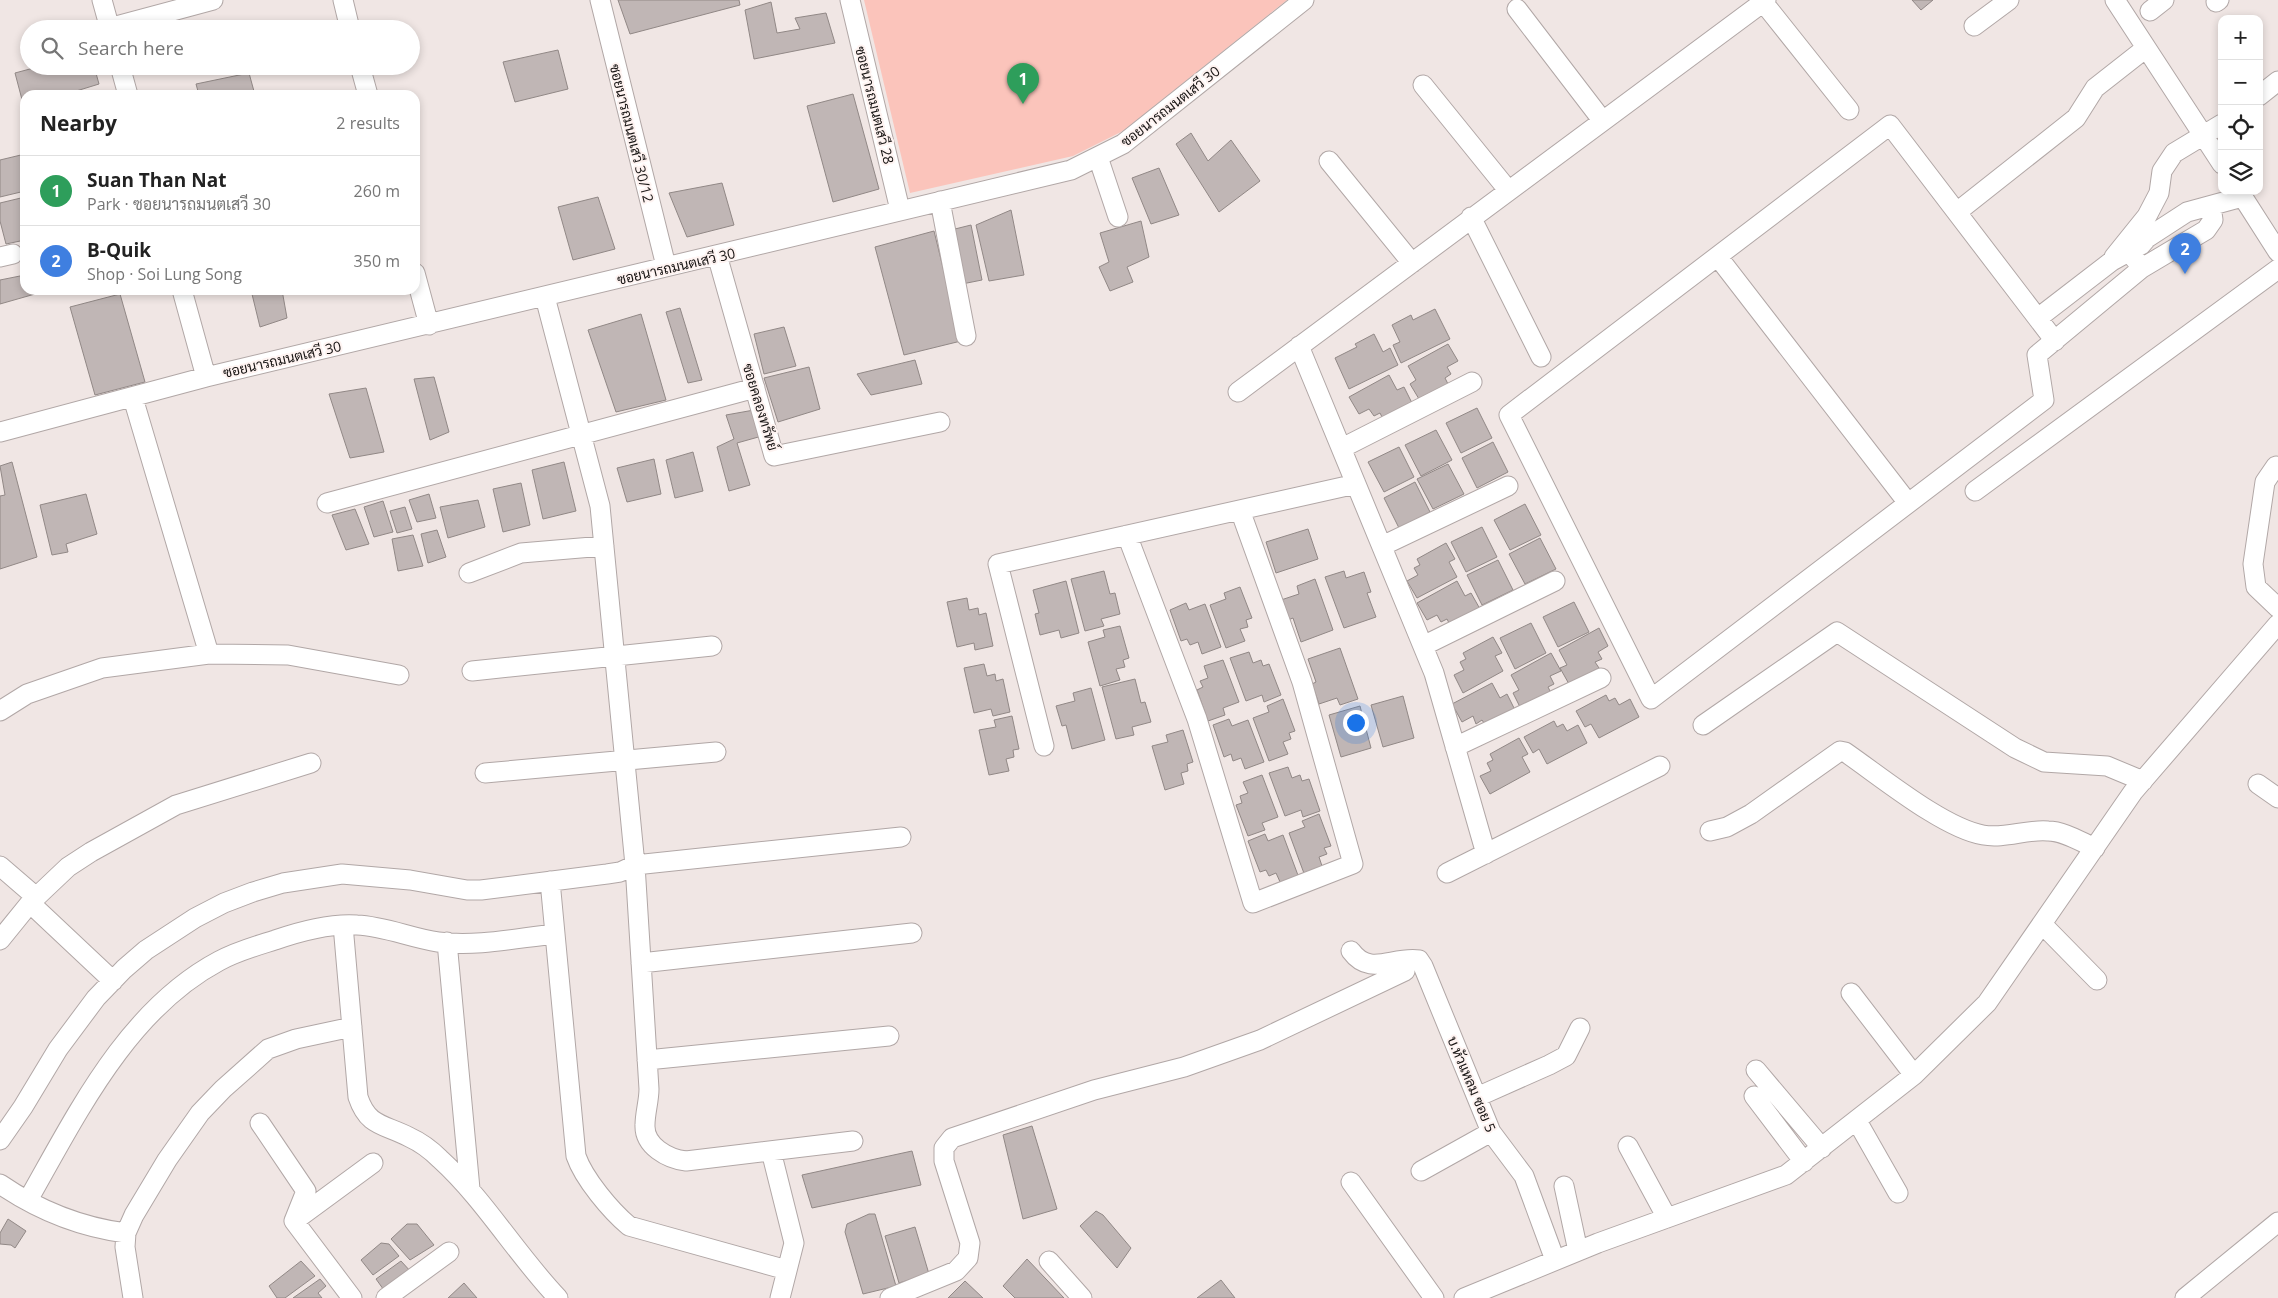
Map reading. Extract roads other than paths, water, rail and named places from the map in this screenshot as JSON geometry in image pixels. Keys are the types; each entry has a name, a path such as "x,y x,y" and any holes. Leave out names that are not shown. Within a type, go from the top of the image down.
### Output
{"street":[{"path":"102,0 108,20"},
{"path":"139,20 213,0"},
{"path":"343,0 348,20"},
{"name":"ซอยนารถมนตเสวี 30/12","path":"600,0 666,266"},
{"name":"ซอยนารถมนตเสวี 28","path":"850,0 900,210"},
{"name":"ซอยนารถมนตเสวี 30","path":"0,432 206,377 429,325 666,266 752,248 900,210 1071,170 1123,144 1304,0"},
{"path":"1974,26 2009,0"},
{"path":"2115,0 2218,158"},
{"path":"1238,392 1471,217 1765,1 1849,110"},
{"path":"1517,9 1602,120"},
{"path":"1957,212 2076,118 2095,88 2146,48"},
{"path":"122,75 127,90"},
{"path":"362,75 367,90"},
{"path":"2263,93 2278,81"},
{"path":"1423,85 1508,190"},
{"path":"2054,341 1890,125 1510,415 1651,699 2044,400 2037,354 2054,341 2142,268 2206,230 2212,220 2211,206"},
{"path":"2112,261 2148,216 2159,193 2162,171 2174,153 2218,126"},
{"path":"1098,157 1118,218"},
{"path":"1329,161 1412,263"},
{"path":"2159,193 2170,204 2187,212"},
{"path":"2038,318 2112,261 2141,245 2148,238 2187,212 2211,206 2238,195"},
{"path":"2242,195 2278,252"},
{"path":"940,201 966,336"},
{"path":"2148,216 2148,238"},
{"path":"1471,217 1541,357"},
{"path":"2129,252 2142,268"},
{"name":"ซอยคลองทรัพย์","path":"717,255 774,456 940,422"},
{"path":"1718,257 1908,503"},
{"path":"1975,491 2278,269"},
{"path":"420,292 429,325"},
{"path":"183,295 206,377"},
{"path":"545,297 600,506 635,864 648,1060 649,1089 645,1125 646,1134 663,1154 674,1160 686,1161 853,1141"},
{"path":"1299,346 1434,673 1486,854"},
{"path":"1342,448 1472,382"},
{"path":"327,503 755,388"},
{"path":"133,398 209,654"},
{"path":"2276,466 2265,482 2253,564 2256,587 2278,608"},
{"path":"1044,746 998,564 1356,484"},
{"path":"1382,546 1508,486"},
{"path":"1127,535 1197,719 1253,903 1353,864 1302,682 1240,510"},
{"path":"468,573 520,553 604,546"},
{"path":"1423,646 1555,581"},
{"path":"1464,1298 1578,1251 1786,1175 1914,1075 1987,1003 2143,781 2278,624"},
{"path":"1703,725 1837,632 2015,748 2044,762 2107,766 2143,781"},
{"path":"472,671 712,646"},
{"path":"0,711 27,694 102,668 209,654 288,655 399,675"},
{"path":"1455,747 1601,678"},
{"path":"1710,831 1727,827 1751,814 1840,751 1845,752 1934,814 1968,831 2000,836 2047,830 2057,832 2095,848"},
{"path":"485,773 716,752"},
{"path":"0,940 33,900 68,867 176,805 311,763"},
{"path":"1447,874 1660,766"},
{"path":"2258,784 2278,798"},
{"path":"0,1140 23,1107 58,1049 82,1016 113,980 146,950 195,918 224,903 284,883 342,874 410,880 467,890 550,882 620,872 635,864 901,837"},
{"path":"0,866 113,980"},
{"path":"550,882 576,1156 580,1168 619,1218 630,1226 787,1270"},
{"path":"28,1200 72,1120 101,1076 139,1026 194,976 240,951 295,933 358,924 447,942 469,943 555,934"},
{"path":"2042,924 2097,980"},
{"path":"343,925 358,1096 363,1111 375,1123 421,1144 440,1158 470,1189 558,1298"},
{"path":"641,963 912,933"},
{"path":"447,942 470,1189"},
{"name":"บ.หัวแหลม ซอย 5","path":"1350,952 1356,959 1366,965 1410,959 1419,960 1443,1013 1491,1132 1524,1176 1555,1260"},
{"path":"890,1298 956,1271 968,1258 970,1243 944,1161 944,1148 952,1138 1094,1090 1184,1068 1260,1040 1406,971"},
{"path":"1850,993 1914,1075"},
{"path":"132,1298 125,1247 126,1233 134,1215 167,1160 200,1113 223,1088 268,1049 296,1039 352,1027"},
{"path":"1477,1097 1566,1056 1580,1028"},
{"path":"648,1060 889,1036"},
{"path":"1756,1070 1822,1148"},
{"path":"1754,1096 1804,1162"},
{"path":"1857,1121 1898,1193"},
{"path":"260,1123 306,1191 294,1221"},
{"path":"1422,1171 1491,1132"},
{"path":"1628,1146 1667,1218"},
{"path":"771,1151 794,1242 780,1298"},
{"path":"294,1221 373,1163"},
{"path":"1351,1182 1434,1298"},
{"path":"0,1184 28,1200 80,1224 126,1233"},
{"path":"1564,1186 1578,1251"},
{"path":"294,1221 352,1298"},
{"path":"2185,1298 2278,1222"},
{"path":"386,1298 449,1252"},
{"path":"1049,1261 1082,1298"}],"place":[{"name":"Suan Than Nat","path":"1023,104"},
{"name":"B-Quik","path":"2185,274"}]}
